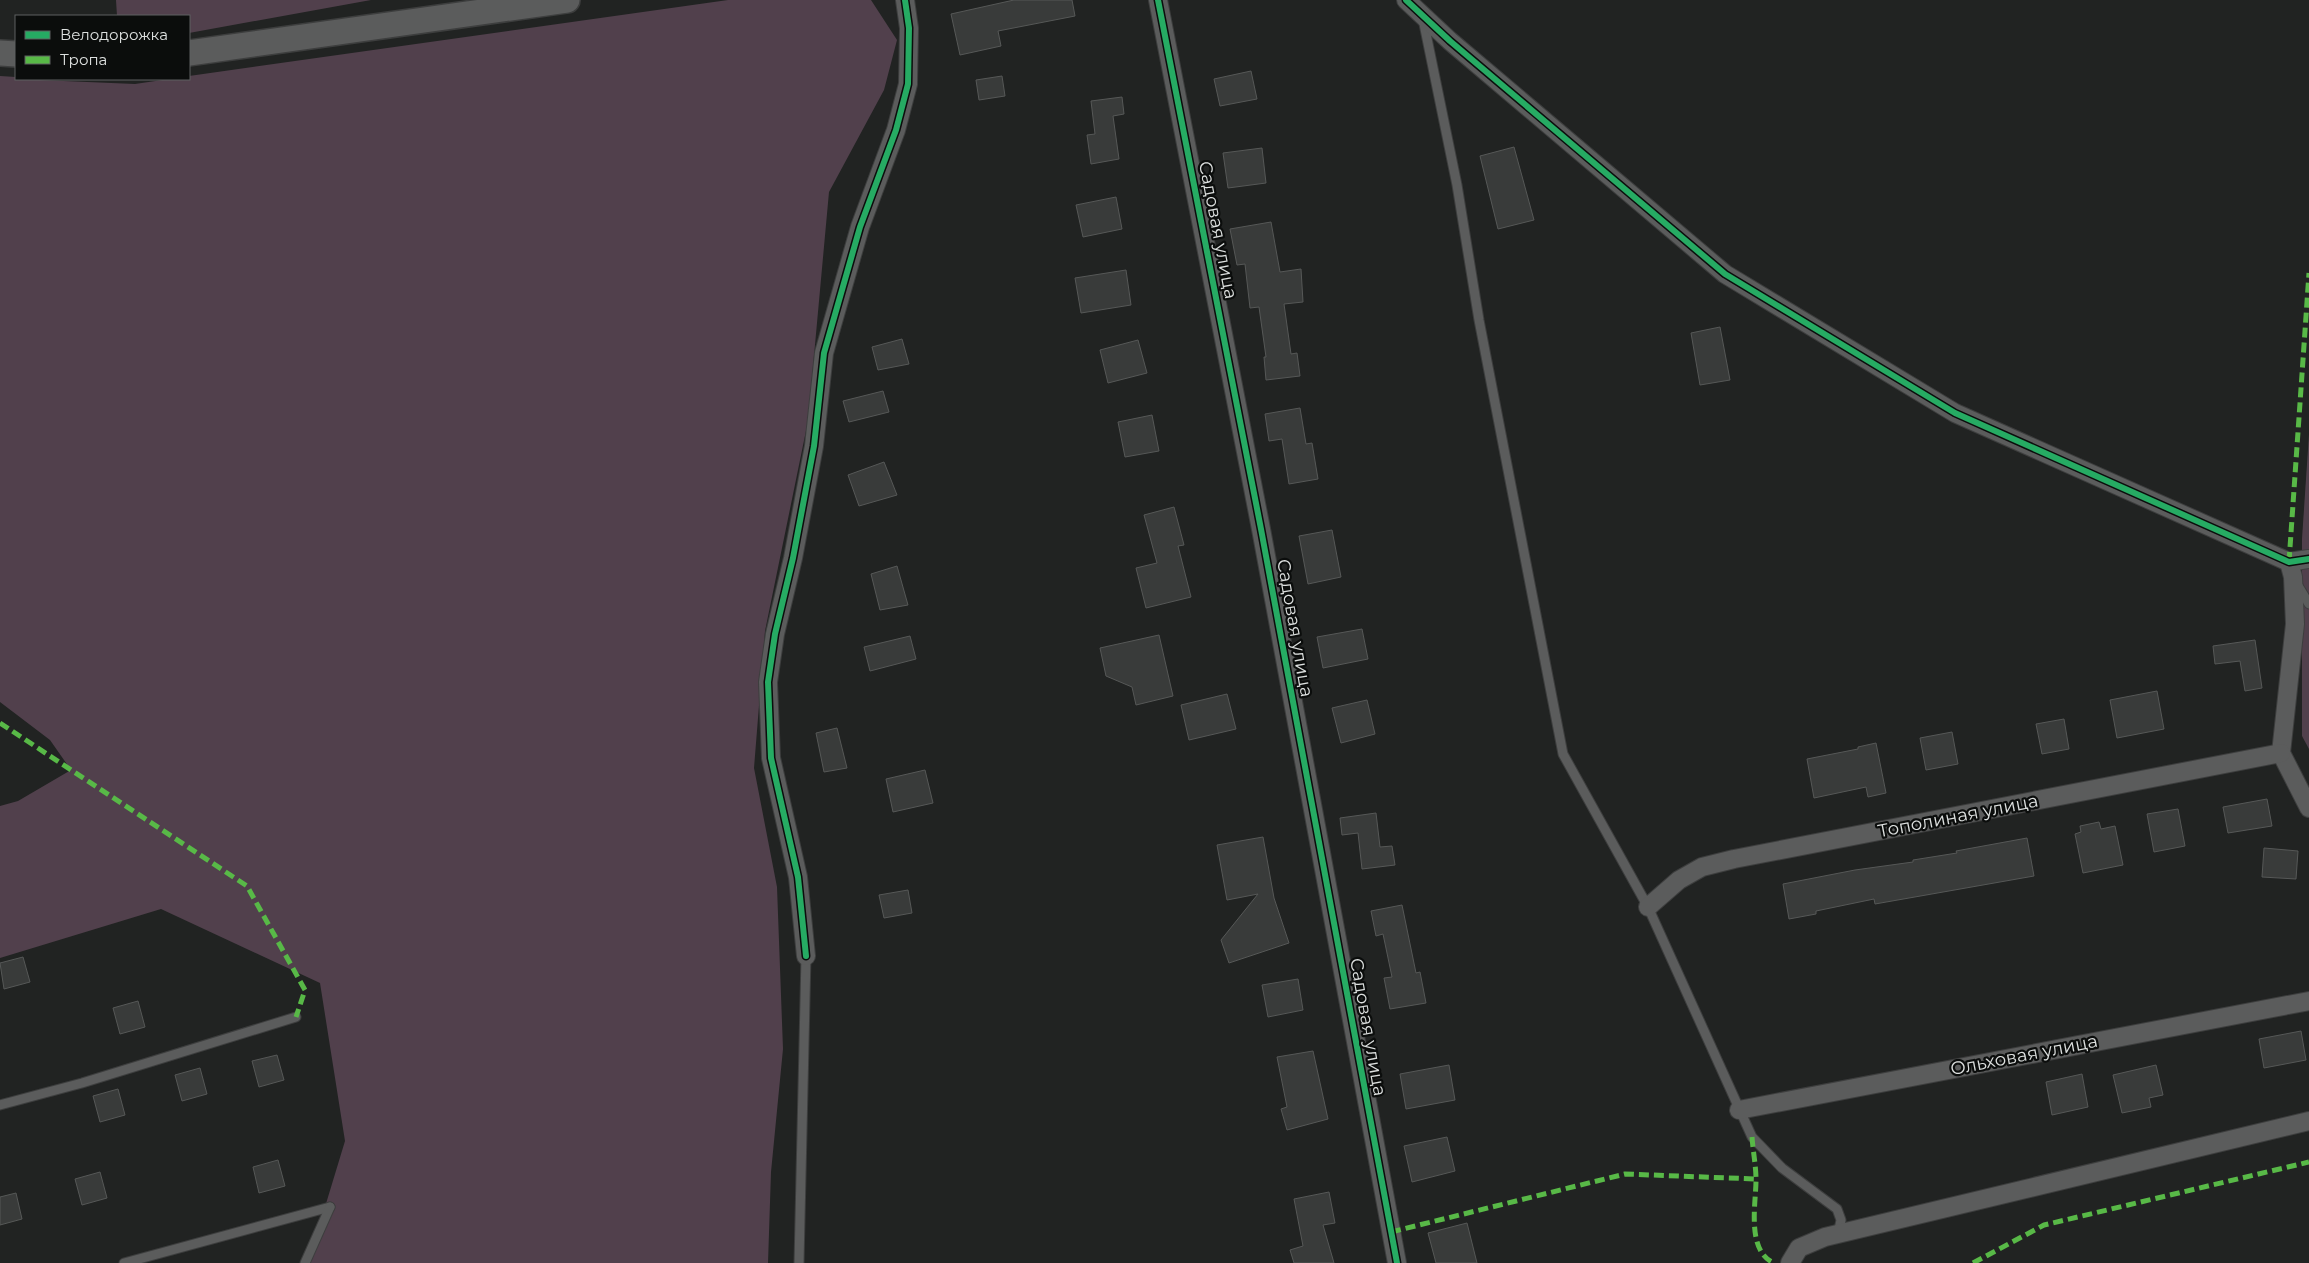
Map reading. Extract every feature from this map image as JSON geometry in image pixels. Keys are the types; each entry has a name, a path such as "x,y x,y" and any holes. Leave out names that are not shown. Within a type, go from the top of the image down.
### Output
{"street":[{"path":"190,53 567,0"},
{"path":"806,956 798,877 771,758 768,682 774,634 793,558 814,446 824,353 860,227 896,130 908,84 909,28 905,0"},
{"name":"Садовая улица","path":"1158,0 1261,529 1397,1263"},
{"path":"1406,0 1450,41 1725,274 1955,413 2291,569"},
{"path":"0,53 15,54"},
{"path":"2291,569 2309,559"},
{"path":"2291,569 2295,624 2281,753 2309,808"},
{"name":"Тополиная улица","path":"1648,907 1687,876 1702,867 1734,859 2281,753"},
{"name":"Ольховая улица","path":"1739,1110 2309,1000"},
{"path":"1790,1263 1799,1248 1838,1234 2309,1121"}],"lane":[{"path":"1422,14 1457,185 1479,320 1563,754 1648,907 1752,1137 1782,1168 1837,1210 1841,1220 1838,1234"},
{"path":"2291,569 2309,604"},
{"path":"799,1263 806,956"},
{"path":"0,1105 82,1083 296,1017"},
{"path":"124,1263 330,1207 305,1263"}],"shaded area":[{"path":"116,0 371,0 190,33 190,15 117,15"},
{"path":"728,0 871,0 897,40 884,90 829,192 808,421 765,631 754,768 777,887 783,1049 771,1172 768,1263 308,1263 345,1141 320,983 161,909 0,958 0,806 18,801 71,770 50,740 0,702 0,76 15,77 15,80 135,84 162,80 190,80 190,76"},
{"path":"2309,434 2309,749 2302,736 2302,539"}],"building":[{"path":"1014,0 1072,0 1075,16 998,31 1001,46 960,55 951,14"},
{"path":"1251,71 1257,99 1220,106 1214,79"},
{"path":"1002,76 1005,96 979,100 976,80"},
{"path":"1122,97 1124,114 1113,116 1119,159 1091,164 1087,135 1095,134 1091,101"},
{"path":"1514,147 1534,220 1498,229 1480,156"},
{"path":"1262,148 1266,183 1228,188 1223,153"},
{"path":"1116,197 1122,229 1083,237 1076,205"},
{"path":"1271,222 1280,272 1301,269 1303,302 1284,304 1291,354 1297,353 1300,376 1266,380 1264,357 1266,357 1259,307 1250,308 1245,264 1237,265 1230,229"},
{"path":"1126,270 1131,305 1081,313 1075,278"},
{"path":"1720,327 1730,380 1700,385 1691,333"},
{"path":"902,339 909,364 878,370 872,347"},
{"path":"1138,340 1147,373 1108,383 1100,350"},
{"path":"883,391 889,412 849,422 843,401"},
{"path":"1300,408 1306,444 1312,443 1318,479 1289,484 1282,439 1269,441 1265,414"},
{"path":"1152,415 1159,451 1125,457 1118,422"},
{"path":"884,462 897,495 859,506 848,475"},
{"path":"1174,507 1184,545 1178,546 1191,597 1146,608 1136,568 1157,563 1144,515"},
{"path":"1332,530 1341,577 1308,584 1299,536"},
{"path":"897,566 908,605 880,610 871,574"},
{"path":"1362,629 1368,659 1323,668 1317,637"},
{"path":"1159,635 1173,696 1136,705 1132,687 1106,676 1100,648"},
{"path":"910,636 916,659 870,671 864,647"},
{"path":"2255,640 2262,688 2245,691 2240,661 2215,664 2213,646"},
{"path":"2157,691 2164,729 2117,738 2110,700"},
{"path":"1227,694 1236,729 1189,740 1181,705"},
{"path":"1367,700 1375,734 1341,743 1332,708"},
{"path":"2064,719 2069,749 2042,754 2036,724"},
{"path":"837,728 847,768 824,772 816,733"},
{"path":"1952,732 1958,764 1926,770 1920,738"},
{"path":"1876,743 1886,793 1868,797 1866,787 1814,798 1807,759 1858,749 1858,747"},
{"path":"925,770 933,803 893,812 886,779"},
{"path":"2267,799 2272,826 2228,833 2223,807"},
{"path":"2178,809 2185,846 2154,852 2147,814"},
{"path":"1376,813 1380,847 1392,846 1395,865 1362,869 1358,833 1342,835 1340,818"},
{"path":"2099,822 2101,829 2115,826 2123,865 2083,873 2075,834 2081,832 2080,826"},
{"path":"1263,837 1274,898 1289,943 1229,963 1221,940 1258,894 1227,900 1217,845"},
{"path":"2027,838 2034,876 1875,904 1874,899 1816,911 1816,914 1789,919 1783,884 1855,870 1913,862 1913,860"},
{"path":"2264,848 2298,851 2296,879 2262,877"},
{"path":"908,890 912,913 884,918 879,895"},
{"path":"1402,905 1416,973 1420,972 1426,1003 1390,1009 1384,978 1392,977 1383,934 1376,936 1371,911"},
{"path":"23,957 30,982 4,989 0,963"},
{"path":"1298,979 1303,1010 1268,1017 1262,985"},
{"path":"138,1001 145,1027 120,1034 113,1008"},
{"path":"2301,1031 2306,1060 2264,1068 2259,1039"},
{"path":"1313,1051 1328,1119 1287,1130 1281,1109 1287,1107 1277,1057"},
{"path":"277,1055 284,1080 259,1087 252,1061"},
{"path":"1449,1065 1455,1100 1406,1109 1400,1074"},
{"path":"2156,1065 2163,1095 2149,1098 2151,1107 2122,1113 2113,1075"},
{"path":"200,1068 207,1094 182,1101 175,1075"},
{"path":"2082,1074 2088,1107 2052,1115 2046,1082"},
{"path":"118,1089 125,1115 100,1122 93,1096"},
{"path":"1447,1137 1455,1171 1412,1182 1404,1146"},
{"path":"278,1160 285,1186 259,1193 253,1167"},
{"path":"100,1172 107,1198 82,1205 75,1179"},
{"path":"1329,1192 1335,1223 1323,1225 1334,1263 1294,1263 1290,1250 1303,1246 1294,1199"},
{"path":"16,1193 22,1219 0,1225 0,1197"},
{"path":"1467,1223 1477,1263 1436,1263 1428,1233"}],"marked path":[{"path":"2289,562 2309,273"},
{"path":"0,723 247,886 305,990 296,1017"},
{"path":"1752,1137 1756,1175 1754,1213 1756,1238 1759,1248 1765,1257 1774,1263"},
{"path":"1973,1263 2044,1225 2309,1162"},
{"path":"1391,1232 1625,1174 1756,1179"}],"cycle path":[{"path":"806,956 798,877 771,758 768,682 775,634 793,558 814,446 824,353 860,227 896,130 908,84 909,28 905,0"},
{"path":"1158,0 1261,529 1397,1263"},
{"path":"1406,0 1450,41 1725,274 1955,413 2289,562 2309,559"}]}
